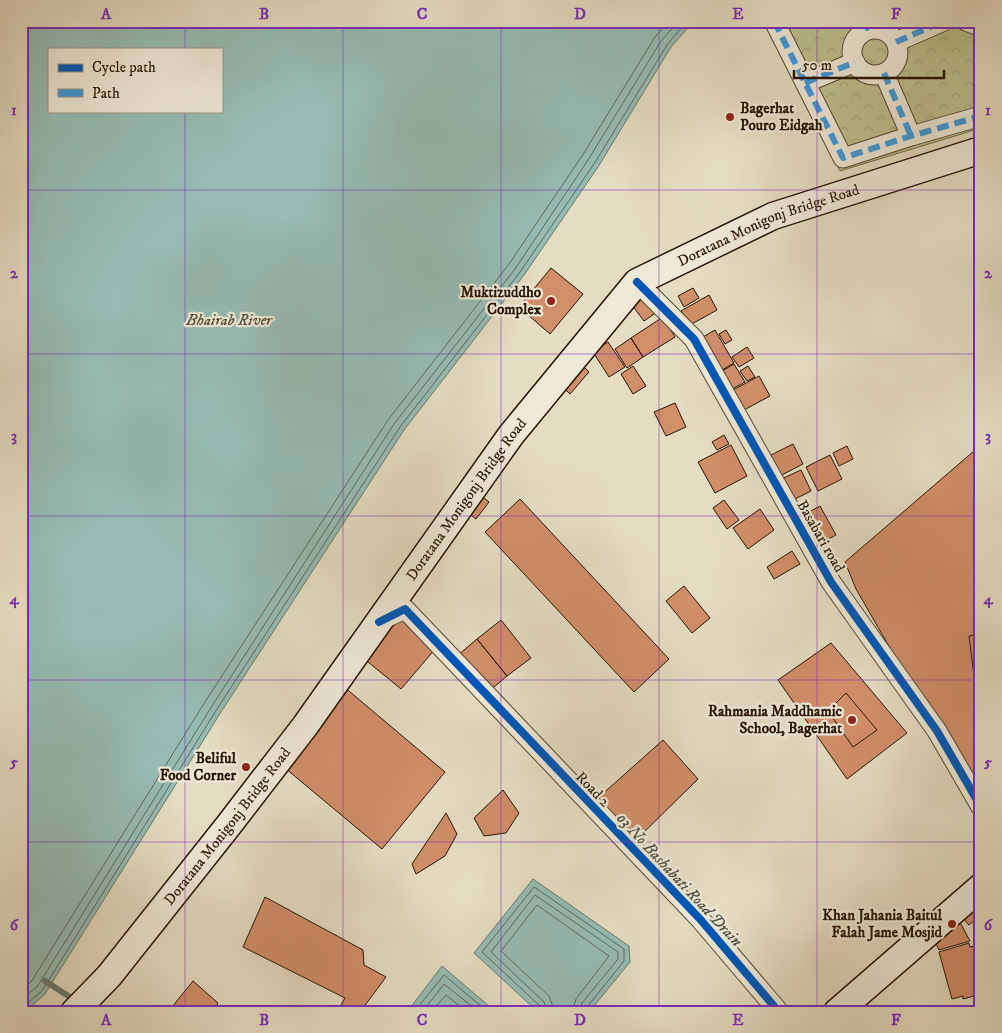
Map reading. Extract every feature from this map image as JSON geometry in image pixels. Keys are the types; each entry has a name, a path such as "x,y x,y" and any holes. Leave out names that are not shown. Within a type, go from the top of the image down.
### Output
{"main road":[{"name":"Doratana Monigonj Bridge Road","path":"75,1011 109,976 234,819 305,726 511,435 637,282 773,216 981,150"},
{"path":"837,1012 981,887"}],"street":[{"path":"774,21 843,158 981,116"},
{"path":"896,42 944,21"},
{"path":"966,21 976,25 981,24"},
{"path":"867,26 885,31 896,42 898,58 894,65 884,73 874,75 866,73 855,62 853,46 867,26"},
{"path":"805,83 855,62"},
{"path":"884,73 911,136"},
{"name":"Basabari road","path":"637,282 694,339 831,582 937,731 981,807"},
{"name":"Road 2","path":"379,622 405,609 700,919 779,1012"}],"green space":[{"path":"766,21 981,21 981,128 840,171"}],"water":[{"name":"Bhairab River","path":"21,21 694,21 671,47 598,167 524,275 404,430 221,712 45,994 25,1012 21,1012"},
{"path":"533,879 629,946 630,962 589,1012 538,1012 474,953"},
{"path":"442,966 496,1012 407,1012"}],"building":[{"name":"Muktizuddho Complex","path":"551,268 583,294 550,334 519,307"},
{"path":"639,287 657,312 644,321 626,297"},
{"path":"693,288 699,298 684,307 678,296"},
{"path":"709,295 717,310 690,325 681,311"},
{"path":"663,317 675,337 643,357 631,338"},
{"path":"715,330 734,363 722,370 703,337"},
{"path":"726,330 732,340 725,344 719,334"},
{"path":"631,338 643,357 627,368 615,349"},
{"path":"608,342 625,367 609,377 593,352"},
{"path":"747,347 754,358 739,367 732,357"},
{"path":"578,361 589,372 570,394 558,382"},
{"path":"734,364 745,382 732,389 722,371"},
{"path":"633,366 646,386 633,394 621,374"},
{"path":"748,366 755,377 747,381 740,371"},
{"path":"759,376 770,396 744,410 733,390"},
{"path":"675,403 686,427 666,436 654,412"},
{"path":"724,435 729,444 717,450 712,442"},
{"path":"793,444 803,464 776,478 765,458"},
{"path":"731,445 747,476 715,493 698,462"},
{"path":"981,445 981,789 957,747 902,669 856,589 845,562"},
{"path":"847,446 853,459 839,466 833,453"},
{"path":"830,455 842,479 818,491 806,467"},
{"path":"801,470 811,491 787,503 777,481"},
{"path":"476,492 489,502 476,519 463,509"},
{"path":"520,499 669,659 634,692 485,532"},
{"path":"724,500 739,520 727,529 713,508"},
{"path":"820,506 836,535 814,547 798,518"},
{"path":"760,509 774,530 748,549 733,528"},
{"path":"792,551 800,564 774,579 767,567"},
{"path":"684,586 710,618 692,633 666,601"},
{"path":"397,615 436,648 401,689 362,657"},
{"path":"501,620 531,658 507,676 477,639"},
{"path":"981,634 981,683 975,684 969,636"},
{"path":"477,639 507,676 487,693 457,656"},
{"path":"831,643 907,733 847,779 778,680"},
{"path":"343,686 445,772 382,849 279,763"},
{"name":"Rahmania Maddhamic School, Bagerhat","path":"846,693 877,730 853,747 828,711"},
{"path":"663,740 698,779 637,839 598,798"},
{"path":"503,790 519,813 506,833 484,836 474,818"},
{"path":"446,813 457,834 445,856 416,874 412,864"},
{"path":"981,892 981,915 969,925 958,913"},
{"path":"265,897 363,950 364,965 386,977 360,1012 337,1012 345,998 243,947"},
{"name":"Khan Jahania Baitul Falah Jame Mosjid","path":"955,913 970,941 939,950 932,935"},
{"path":"969,943 970,947 975,946 978,957 974,958 981,982 981,994 963,999 963,996 952,999 939,952"},
{"path":"193,981 218,1003 213,1012 168,1012"}],"waterway":[{"path":"45,981 76,1001"}],"marked path":[{"path":"774,21 843,158 981,116"},
{"path":"864,21 869,30"},
{"path":"896,42 944,21"},
{"path":"966,21 976,25 981,24"},
{"path":"805,83 855,62"},
{"path":"884,73 911,136"}],"cycle path":[{"path":"637,282 694,339 831,582 937,731 981,807"},
{"path":"379,622 405,609 700,919 779,1012"}],"place":[{"name":"Bagerhat Pouro Eidgah","path":"730,117"},
{"name":"Muktizuddho Complex","path":"551,301"},
{"name":"Rahmania Maddhamic School, Bagerhat","path":"852,720"},
{"name":"Beliful Food Corner","path":"246,767"},
{"name":"Khan Jahania Baitul Falah Jame Mosjid","path":"952,924"}],"water label":[{"name":"03 No Bashabati Road Drain","path":"680,879"}]}
